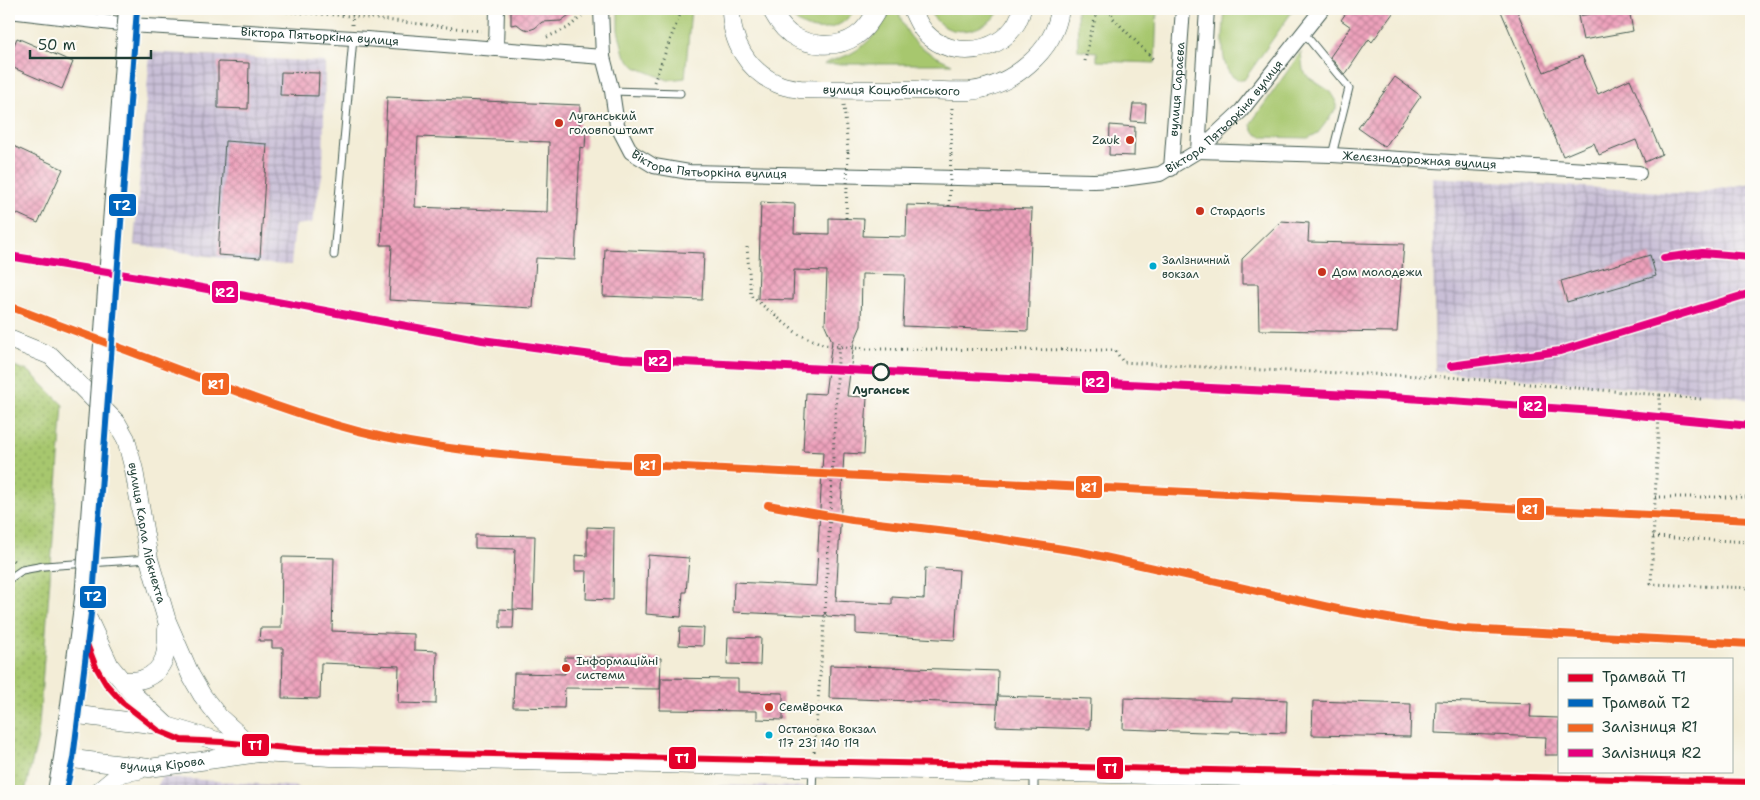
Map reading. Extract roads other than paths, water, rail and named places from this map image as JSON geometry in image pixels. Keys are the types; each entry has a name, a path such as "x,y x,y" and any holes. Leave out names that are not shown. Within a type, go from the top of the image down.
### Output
{"main road":[{"path":"58,791 84,604 129,9"}],"street":[{"path":"496,49 497,9"},
{"path":"601,9 603,57"},
{"name":"вулиця Коцюбинського","path":"732,9 734,36 743,56 758,73 778,84 800,89 970,91 1000,82 1026,67 1046,44 1059,17 1060,9"},
{"path":"771,9 778,21 789,33 804,42 820,45 839,44 856,36 869,24 878,9"},
{"path":"912,9 918,24 930,38 945,47 963,51 981,50 997,42 1011,31 1022,9"},
{"name":"вулиця Сараєва","path":"1171,169 1183,9"},
{"path":"1198,151 1207,9"},
{"path":"1303,32 1308,9"},
{"name":"Віктора Пятьоркіна вулиця","path":"9,12 129,25 353,38 603,57 612,91 616,125 631,152 654,166 689,172 1094,181 1160,174 1198,151 1241,111 1322,9"},
{"name":"Желєзнодорожная вулиця","path":"1198,151 1332,155 1639,173"},
{"name":"вулиця Карла Лібкнехта","path":"9,339 51,356 117,423 126,439 134,470 149,559 167,621 191,676 202,695 219,717 259,753"},
{"path":"84,604 110,666 134,695 166,726"},
{"path":"123,681 143,679 156,670 163,662 167,652 167,621"},
{"name":"вулиця Кірова","path":"70,714 166,726 259,753"},
{"name":"вулиця Кірова","path":"64,758 149,768 259,753 331,757 1751,788"},
{"path":"99,791 121,773 149,768"}],"lane":[{"path":"1303,32 1349,88 1332,155"},
{"path":"334,255 353,38"},
{"path":"612,91 680,93"},
{"path":"9,579 22,570 44,566 149,559"},
{"path":"812,791 813,767"},
{"path":"1034,772 1034,791"}],"tram line":[{"name":"T2","path":"66,791 73,759 93,597 137,9"},
{"name":"T1","path":"87,644 96,667 106,684 123,703 159,731 181,740 309,750 1751,782"}],"rail line":[{"name":"R2","path":"1664,258 1702,253 1751,257"},
{"name":"R2","path":"9,256 175,283 482,340 622,359 1392,397 1596,411 1751,426"},
{"name":"R2","path":"1451,366 1560,351 1751,293"},
{"name":"R1","path":"9,306 231,390 315,419 388,438 480,452 602,463 1751,520"},
{"name":"R1","path":"768,505 852,520 955,532 1082,552 1342,610 1411,622 1464,629 1751,644"}],"place":[{"name":"Луганський головпоштамт","path":"559,123"},
{"name":"Zauk","path":"1130,140"},
{"name":"Стардог!s","path":"1200,211"},
{"name":"Залізничний вокзал","path":"1153,266"},
{"name":"Дом молодежи","path":"1322,272"},
{"name":"Луганськ","path":"881,372"},
{"name":"Інформаційні системи","path":"566,668"},
{"name":"Семёрочка","path":"769,707"},
{"name":"Остановка Вокзал 117 231 140 119","path":"769,735"}]}
